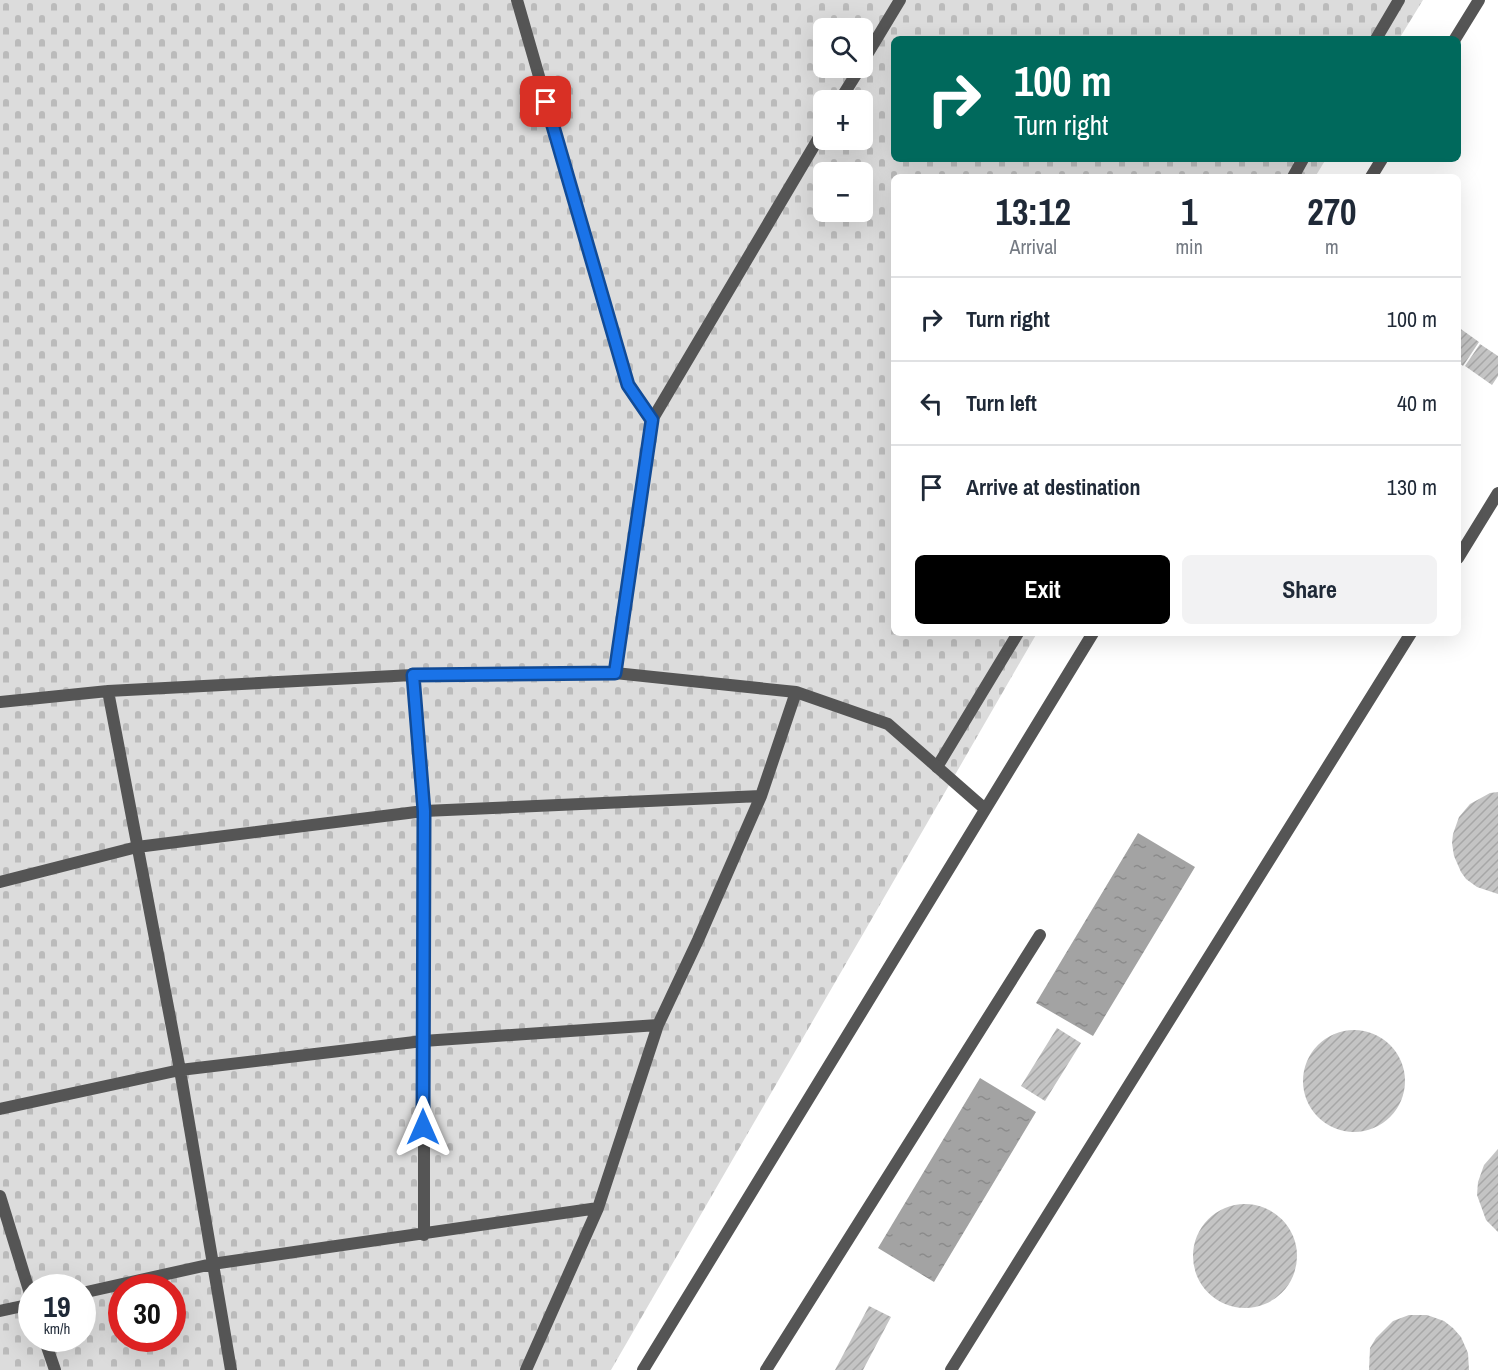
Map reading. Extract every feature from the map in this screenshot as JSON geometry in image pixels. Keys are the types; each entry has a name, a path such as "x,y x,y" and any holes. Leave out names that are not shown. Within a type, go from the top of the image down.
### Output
{"street":[{"path":"517,0 628,385 652,420"},
{"path":"873,45 900,0"},
{"path":"1378,36 1399,0"},
{"path":"1457,36 1479,0"},
{"path":"615,673 652,420 813,148"},
{"path":"1461,553 1498,494"},
{"path":"937,767 1016,636"},
{"path":"643,1370 1091,636"},
{"path":"951,1370 1409,636"},
{"path":"0,702 108,691 413,675 615,673 796,692 888,724 986,809"},
{"path":"413,675 424,811 424,1234"},
{"path":"108,691 180,1070 231,1370"},
{"path":"526,1370 598,1208 658,1025 761,796 796,692"},
{"path":"0,882 137,847 424,811 761,796"},
{"path":"766,1370 1040,935"},
{"path":"0,1108 180,1070 423,1041 658,1025"},
{"path":"0,1196 24,1274"},
{"path":"96,1290 212,1264 598,1208"},
{"path":"0,1311 18,1306"},
{"path":"49,1352 55,1370"}],"green space":[{"path":"0,0 1423,0 1401,36 891,36 891,162 1324,162 1317,174 891,174 891,636 1035,636 611,1370 0,1370"}],"water":[{"path":"1138,833 1195,867 1093,1036 1036,1003"},
{"path":"980,1078 1036,1112 934,1282 878,1248"}],"building":[{"path":"1461,329 1479,342 1463,366 1461,364"},
{"path":"1480,344 1498,356 1498,376 1492,385 1465,366"},
{"path":"1498,792 1498,894 1477,887 1466,879 1454,856 1452,843 1459,817 1470,804 1490,793"},
{"path":"1057,1028 1081,1043 1045,1101 1021,1086"},
{"path":"1354,1030 1374,1034 1390,1045 1401,1061 1405,1081 1401,1101 1390,1117 1374,1128 1354,1132 1334,1128 1318,1117 1307,1101 1303,1081 1307,1061 1318,1045 1334,1034"},
{"path":"1498,1149 1498,1232 1486,1220 1477,1195 1478,1182 1484,1165"},
{"path":"1245,1204 1265,1208 1274,1213 1288,1227 1293,1236 1297,1256 1293,1276 1288,1285 1274,1299 1265,1304 1245,1308 1225,1304 1216,1299 1202,1285 1197,1276 1193,1256 1197,1236 1202,1227 1216,1213 1225,1208"},
{"path":"869,1306 891,1317 863,1370 835,1370"},
{"path":"1409,1315 1427,1315 1444,1321 1453,1328 1461,1337 1468,1353 1469,1370 1369,1370 1370,1348 1376,1338 1393,1321"}],"route":[{"path":"423,1127 424,811 413,675 615,673 652,420 628,385 546,102"}]}
